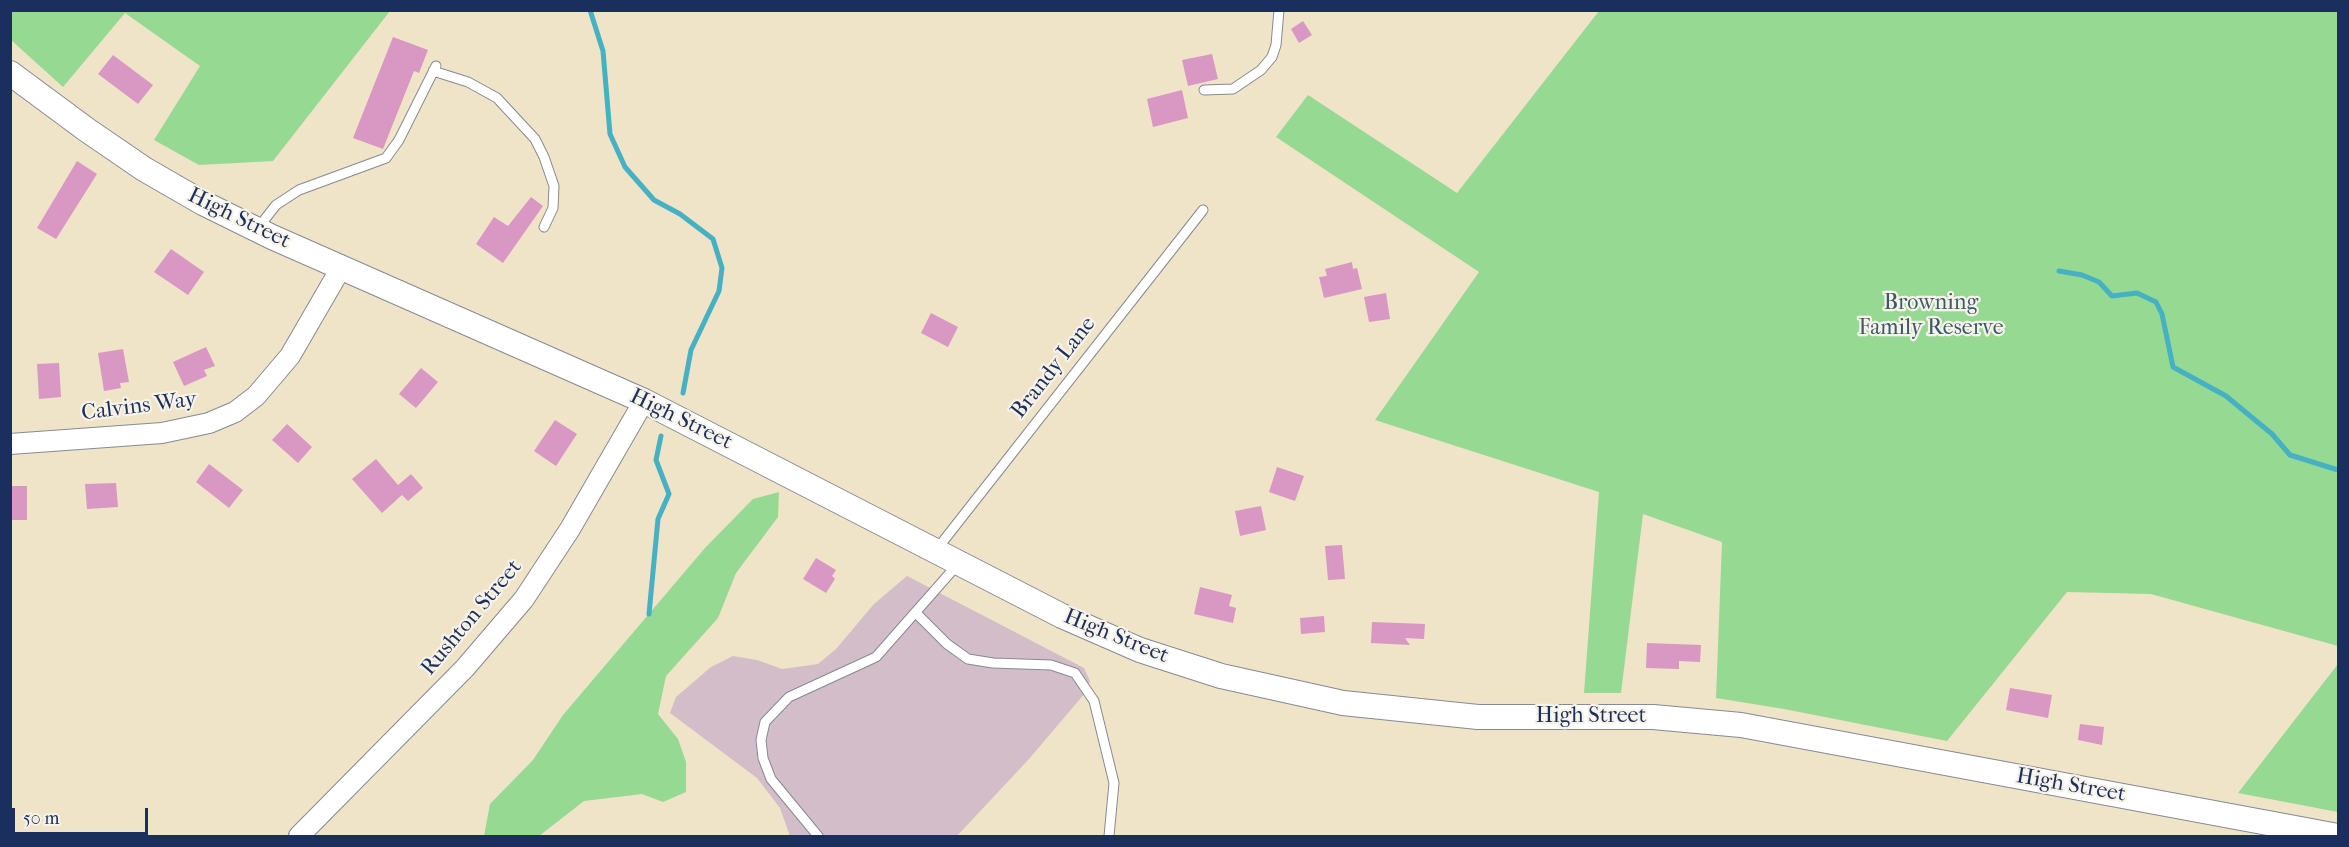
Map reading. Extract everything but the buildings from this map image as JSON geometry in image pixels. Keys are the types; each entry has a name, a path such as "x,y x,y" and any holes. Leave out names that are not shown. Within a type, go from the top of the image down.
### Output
{"street":[{"name":"High Street","path":"10,73 144,169 256,230 644,401 1062,616 1140,650 1221,676 1332,701 1478,717 1653,717 1719,722 2338,836"},
{"name":"Calvins Way","path":"10,444 162,433 209,423 235,412 256,396 290,356 341,268"},
{"name":"Rushton Street","path":"299,837 465,668 524,599 570,529 644,401"}],"lane":[{"path":"1204,90 1233,89 1261,70 1272,57 1276,45 1279,10"},
{"path":"256,230 276,205 299,190 387,158 399,140 435,69 468,82 496,98 535,139 554,186 553,208 544,227"},
{"name":"Brandy Lane","path":"935,551 1203,210"},
{"path":"818,837 771,778 763,758 761,740 765,722 789,698 876,657 958,563"},
{"path":"916,613 947,645 968,659 993,663 1051,664 1075,673 1094,701 1114,783 1109,837"}],"shaded area":[{"path":"907,576 1084,668 1090,681 1085,693 1029,759 957,836 790,836 780,808 757,778 670,713 676,697 711,667 733,656 757,660 782,669 818,664 836,649 874,604"}],"green space":[{"path":"11,10 390,11 273,161 199,165 154,140 200,66 125,13 63,87 11,40"},
{"name":"Browning Family Reserve","path":"1599,11 2338,11 2338,646 2151,594 2067,592 1947,741 1716,698 1722,542 1643,514 1621,693 1584,693 1599,492 1375,420 1479,272 1276,137 1308,95 1457,193"},
{"path":"779,492 778,517 736,573 718,618 666,676 658,714 678,739 686,762 686,792 663,802 642,794 584,801 539,836 484,836 490,804 533,760 563,715 705,548 753,499"},
{"path":"2338,664 2338,812 2238,793"}],"waterway":[{"path":"590,10 603,51 610,134 625,167 654,200 680,214 713,239 722,268 719,291 691,350 683,393"},
{"path":"2059,271 2082,275 2099,282 2112,296 2137,293 2156,302 2162,314 2173,367 2226,396 2272,434 2290,455 2338,470"},
{"path":"649,614 658,519 669,494 656,460 661,436"}]}
